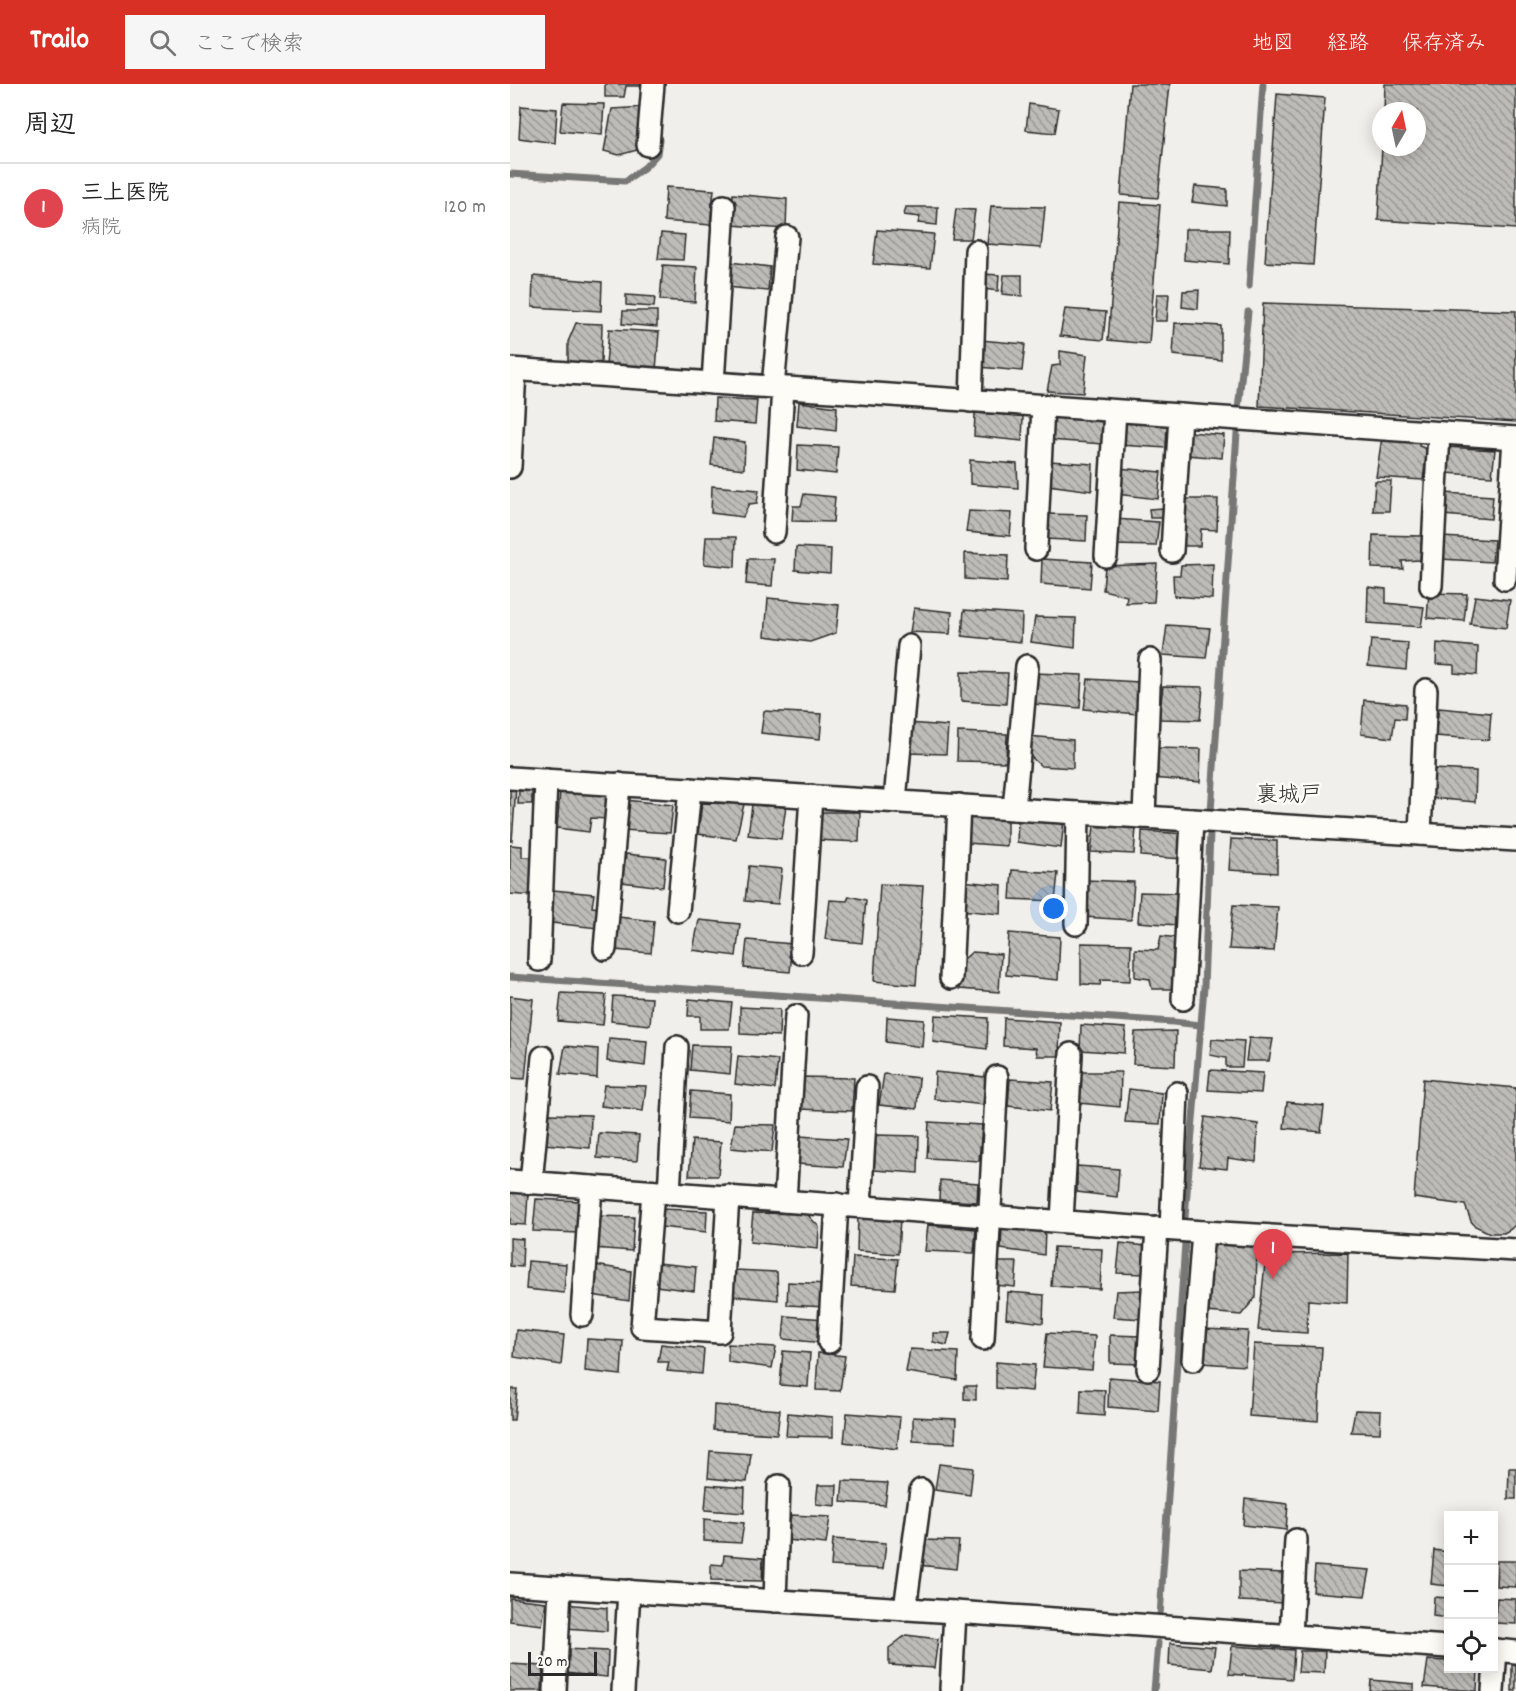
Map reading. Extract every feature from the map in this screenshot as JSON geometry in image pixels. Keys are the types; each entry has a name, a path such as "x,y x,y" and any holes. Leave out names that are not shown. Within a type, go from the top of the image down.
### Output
{"street":[{"path":"648,145 653,84"},
{"path":"713,383 724,206"},
{"path":"774,532 778,388 787,237"},
{"path":"971,401 976,251"},
{"path":"510,467 513,369 1515,438 1505,579"},
{"path":"1036,549 1043,406"},
{"path":"1106,556 1114,411"},
{"path":"1172,551 1180,415"},
{"path":"1431,586 1439,433"},
{"path":"894,801 909,646"},
{"path":"1144,817 1150,660"},
{"path":"1014,809 1028,666"},
{"path":"1420,834 1426,690"},
{"path":"510,778 1516,840"},
{"path":"539,960 546,780"},
{"path":"605,949 619,784"},
{"path":"678,911 690,789"},
{"path":"801,952 812,796"},
{"path":"951,978 959,805"},
{"path":"1076,924 1078,813"},
{"path":"1183,999 1192,820"},
{"path":"785,1201 796,1016"},
{"path":"677,1047 661,1192 642,1327 720,1332 728,1197"},
{"path":"1062,1221 1071,1054"},
{"path":"543,1057 520,1182 1203,1232 1516,1250"},
{"path":"983,1339 997,1077"},
{"path":"860,1206 867,1087"},
{"path":"1148,1370 1177,1093"},
{"path":"582,1315 591,1187"},
{"path":"829,1342 837,1204"},
{"path":"1193,1360 1203,1232"},
{"path":"775,1601 779,1486"},
{"path":"905,1609 921,1490"},
{"path":"1292,1635 1296,1540"},
{"path":"510,1584 955,1612 1444,1647"},
{"path":"555,1691 560,1587"},
{"path":"623,1691 629,1591"},
{"path":"951,1689 955,1612"},
{"path":"1493,1691 1502,1651"}],"building":[{"path":"605,84 644,84 644,86 626,86 624,97 605,97"},
{"path":"1130,84 1170,84 1158,198 1121,195"},
{"path":"1385,84 1516,84 1516,229 1378,220 1382,156 1426,156 1426,102 1384,102"},
{"path":"1277,94 1325,98 1313,265 1265,262"},
{"path":"563,103 604,104 602,135 560,131"},
{"path":"1029,104 1059,109 1055,133 1026,130"},
{"path":"521,106 557,109 555,143 519,138"},
{"path":"645,107 641,149 619,155 604,151 612,109"},
{"path":"1195,186 1227,189 1227,206 1192,202"},
{"path":"666,187 714,190 710,225 664,221"},
{"path":"733,194 787,199 786,229 732,225"},
{"path":"1119,202 1160,205 1149,344 1108,340"},
{"path":"991,206 1045,207 1041,248 987,244"},
{"path":"906,207 938,207 937,225 918,223 920,217 904,215"},
{"path":"956,209 975,210 971,239 952,239"},
{"path":"1185,229 1230,229 1229,264 1184,260"},
{"path":"877,230 934,234 930,268 873,264"},
{"path":"661,233 685,235 683,260 658,259"},
{"path":"730,262 770,267 768,291 726,287"},
{"path":"663,265 697,267 695,302 660,300"},
{"path":"983,274 999,275 998,291 984,289"},
{"path":"1004,275 1022,275 1022,296 1002,294"},
{"path":"533,276 602,282 601,311 532,307"},
{"path":"1199,290 1198,309 1182,307 1183,291"},
{"path":"1157,294 1169,294 1167,321 1155,321"},
{"path":"626,295 655,297 654,307 626,305"},
{"path":"1263,303 1516,311 1516,422 1259,406"},
{"path":"1065,309 1106,312 1103,340 1060,336"},
{"path":"623,311 657,311 657,327 622,324"},
{"path":"576,323 602,324 601,364 568,362 568,342"},
{"path":"1175,323 1221,326 1221,360 1173,355"},
{"path":"609,329 659,332 656,370 606,365"},
{"path":"980,340 1025,344 1022,371 979,367"},
{"path":"1060,351 1087,355 1083,393 1047,391 1052,366 1060,365"},
{"path":"715,398 757,400 755,424 714,421"},
{"path":"799,402 837,407 836,431 797,426"},
{"path":"975,413 1023,416 1022,441 974,436"},
{"path":"1050,416 1103,419 1103,444 1049,440"},
{"path":"1121,421 1168,423 1167,448 1119,445"},
{"path":"1189,432 1224,435 1222,458 1187,455"},
{"path":"1382,437 1420,440 1419,446 1427,449 1423,480 1376,477"},
{"path":"714,438 745,442 744,469 711,465"},
{"path":"798,445 838,447 836,474 797,470"},
{"path":"1446,447 1495,450 1492,476 1445,473"},
{"path":"970,460 1017,464 1018,488 970,484"},
{"path":"1049,461 1093,464 1092,491 1048,485"},
{"path":"1118,468 1161,472 1158,499 1116,494"},
{"path":"1375,481 1391,481 1389,511 1373,511"},
{"path":"712,486 759,490 757,503 749,504 743,517 711,513"},
{"path":"1444,493 1493,496 1491,519 1443,515"},
{"path":"804,494 835,497 833,522 792,521 793,506 801,506"},
{"path":"1184,499 1218,499 1217,530 1201,529 1200,546 1179,546"},
{"path":"1163,508 1163,518 1150,518 1149,509"},
{"path":"969,511 1012,513 1010,536 966,532"},
{"path":"1047,514 1087,515 1086,541 1045,539"},
{"path":"1114,519 1159,522 1156,546 1113,545"},
{"path":"1373,535 1422,536 1420,560 1402,561 1403,569 1372,568"},
{"path":"706,537 736,537 735,567 704,564"},
{"path":"1442,537 1494,540 1492,562 1441,559"},
{"path":"796,547 831,549 830,573 795,570"},
{"path":"965,553 1008,555 1007,582 965,579"},
{"path":"748,559 774,559 772,586 746,584"},
{"path":"1042,559 1092,562 1090,588 1041,584"},
{"path":"1157,564 1154,602 1126,603 1127,596 1103,590 1105,566"},
{"path":"1213,564 1212,599 1174,596 1173,575 1180,575 1181,565"},
{"path":"1368,587 1386,589 1386,603 1424,607 1421,627 1367,623"},
{"path":"1429,593 1467,594 1464,621 1427,618"},
{"path":"1475,596 1510,600 1506,628 1470,624"},
{"path":"768,598 839,605 836,633 810,642 765,636"},
{"path":"914,608 952,612 950,634 910,632"},
{"path":"964,610 1022,614 1021,642 962,636"},
{"path":"1035,617 1076,618 1075,648 1031,642"},
{"path":"1167,625 1210,628 1206,658 1163,655"},
{"path":"1371,640 1408,643 1406,670 1368,666"},
{"path":"1437,643 1478,647 1477,675 1454,673 1454,665 1436,664"},
{"path":"961,672 1008,673 1006,704 961,701"},
{"path":"1035,673 1082,675 1080,708 1034,704"},
{"path":"1088,679 1139,682 1137,714 1084,709"},
{"path":"1163,686 1203,687 1200,720 1159,719"},
{"path":"1364,700 1406,704 1405,719 1395,718 1392,738 1361,734"},
{"path":"1439,708 1491,713 1489,740 1435,736"},
{"path":"764,711 822,714 820,739 761,733"},
{"path":"908,723 948,726 946,754 905,753"},
{"path":"958,732 1007,734 1006,762 957,761"},
{"path":"1028,736 1073,740 1073,768 1041,766 1029,755"},
{"path":"1153,748 1201,749 1200,782 1151,778"},
{"path":"1433,769 1476,771 1475,802 1431,798"},
{"path":"510,787 516,787 512,841 510,841"},
{"path":"532,790 532,804 518,804 519,791"},
{"path":"560,791 608,796 608,819 591,818 589,832 557,828"},
{"path":"625,800 673,805 670,833 623,830"},
{"path":"702,803 744,804 736,839 698,834"},
{"path":"752,805 786,807 781,839 748,835"},
{"path":"817,812 860,812 859,842 816,840"},
{"path":"970,817 1007,820 1007,846 967,843"},
{"path":"1018,819 1064,820 1061,848 1017,842"},
{"path":"1094,826 1136,828 1134,854 1091,852"},
{"path":"1142,831 1185,834 1183,859 1141,856"},
{"path":"1231,839 1277,841 1277,873 1229,870"},
{"path":"510,845 522,846 522,857 537,857 533,896 510,894"},
{"path":"626,854 666,858 663,887 622,882"},
{"path":"749,866 782,869 778,904 745,901"},
{"path":"1012,870 1058,873 1055,901 1010,899"},
{"path":"1086,880 1134,882 1131,920 1083,917"},
{"path":"961,881 1002,885 1001,914 960,910"},
{"path":"880,884 923,886 916,985 874,981"},
{"path":"553,890 594,894 592,907 600,908 598,928 552,923"},
{"path":"1140,892 1177,893 1176,925 1138,922"},
{"path":"849,896 866,900 862,943 825,939 830,900 847,901"},
{"path":"1233,905 1278,907 1274,951 1229,949"},
{"path":"618,917 654,921 651,953 614,950"},
{"path":"699,920 740,924 736,956 693,950"},
{"path":"1009,933 1060,937 1058,980 1006,975"},
{"path":"1161,936 1179,938 1175,989 1152,989 1150,979 1135,977 1135,949 1158,950"},
{"path":"747,940 793,944 790,972 744,968"},
{"path":"1081,943 1131,944 1130,981 1101,980 1100,985 1081,984"},
{"path":"972,952 1001,954 999,992 959,989 964,959"},
{"path":"561,993 606,995 603,1025 558,1021"},
{"path":"510,996 533,999 525,1079 510,1078"},
{"path":"613,996 652,998 650,1025 611,1021"},
{"path":"689,999 732,1003 729,1029 700,1029 700,1016 688,1016"},
{"path":"740,1007 780,1009 779,1036 740,1034"},
{"path":"935,1015 988,1018 987,1049 933,1042"},
{"path":"887,1017 924,1020 922,1047 886,1042"},
{"path":"1004,1018 1060,1022 1059,1056 1037,1056 1036,1048 1003,1046"},
{"path":"1081,1025 1126,1028 1124,1053 1080,1050"},
{"path":"1176,1031 1175,1066 1133,1064 1135,1032"},
{"path":"609,1038 647,1041 645,1066 607,1061"},
{"path":"1249,1038 1273,1039 1269,1061 1246,1061"},
{"path":"1212,1039 1244,1041 1242,1067 1226,1067 1226,1058 1210,1055"},
{"path":"692,1045 732,1046 730,1074 690,1070"},
{"path":"565,1046 598,1049 597,1078 560,1074"},
{"path":"738,1056 778,1060 775,1089 735,1084"},
{"path":"1210,1070 1263,1073 1261,1093 1208,1090"},
{"path":"935,1072 986,1077 983,1105 934,1099"},
{"path":"1080,1072 1121,1072 1120,1107 1079,1103"},
{"path":"884,1074 919,1078 917,1109 879,1105"},
{"path":"801,1077 854,1078 852,1111 799,1109"},
{"path":"1010,1079 1053,1082 1050,1111 1008,1106"},
{"path":"1423,1079 1516,1088 1516,1224 1504,1233 1490,1233 1475,1226 1465,1205 1414,1198"},
{"path":"604,1085 646,1086 643,1111 601,1106"},
{"path":"1129,1089 1162,1093 1160,1124 1125,1122"},
{"path":"691,1091 730,1094 729,1121 689,1118"},
{"path":"1287,1102 1324,1106 1321,1132 1284,1128"},
{"path":"548,1114 591,1115 590,1148 544,1144"},
{"path":"1205,1117 1258,1124 1256,1162 1228,1158 1227,1169 1199,1166"},
{"path":"929,1122 982,1125 979,1161 927,1158"},
{"path":"735,1124 775,1125 772,1152 731,1148"},
{"path":"599,1133 639,1135 637,1161 597,1158"},
{"path":"876,1135 919,1136 918,1173 874,1170"},
{"path":"799,1136 847,1139 843,1167 797,1164"},
{"path":"692,1140 721,1142 718,1176 689,1176"},
{"path":"1077,1166 1119,1169 1117,1197 1077,1192"},
{"path":"940,1180 978,1183 977,1202 939,1200"},
{"path":"510,1192 528,1194 526,1225 510,1224"},
{"path":"536,1199 581,1201 578,1233 533,1231"},
{"path":"662,1209 707,1211 706,1232 661,1227"},
{"path":"753,1213 807,1214 819,1227 818,1249 750,1242"},
{"path":"594,1216 634,1217 632,1251 592,1248"},
{"path":"858,1216 900,1218 898,1254 857,1251"},
{"path":"928,1225 976,1229 974,1253 925,1251"},
{"path":"1002,1227 1045,1230 1044,1255 1001,1249"},
{"path":"510,1238 523,1239 522,1267 510,1266"},
{"path":"1216,1241 1257,1245 1256,1297 1241,1315 1207,1312 1208,1260"},
{"path":"1120,1243 1146,1246 1144,1274 1117,1273"},
{"path":"1054,1247 1102,1249 1100,1289 1051,1286"},
{"path":"1348,1253 1347,1303 1308,1300 1307,1333 1258,1330 1266,1254"},
{"path":"853,1257 898,1259 895,1289 851,1286"},
{"path":"528,1261 566,1264 564,1293 526,1289"},
{"path":"997,1262 1017,1262 1015,1287 995,1285"},
{"path":"657,1263 696,1267 694,1291 656,1286"},
{"path":"595,1265 631,1271 629,1301 592,1295"},
{"path":"735,1270 777,1272 778,1300 733,1296"},
{"path":"788,1282 827,1284 826,1307 787,1305"},
{"path":"1144,1290 1143,1319 1113,1317 1116,1291"},
{"path":"1008,1292 1044,1295 1043,1323 1006,1318"},
{"path":"785,1316 825,1319 823,1343 783,1339"},
{"path":"1203,1329 1248,1331 1245,1366 1201,1363"},
{"path":"516,1330 564,1335 561,1365 514,1357"},
{"path":"933,1333 950,1333 947,1345 933,1342"},
{"path":"1047,1333 1095,1336 1092,1370 1043,1367"},
{"path":"1110,1335 1142,1336 1141,1364 1110,1363"},
{"path":"587,1339 623,1341 621,1375 585,1371"},
{"path":"661,1344 704,1349 702,1374 667,1371 669,1362 658,1362"},
{"path":"728,1344 776,1347 772,1368 728,1362"},
{"path":"1254,1344 1322,1347 1318,1421 1249,1416"},
{"path":"910,1349 958,1352 957,1380 906,1372"},
{"path":"783,1351 810,1353 808,1387 780,1385"},
{"path":"818,1353 845,1356 840,1391 816,1390"},
{"path":"996,1362 1035,1365 1032,1391 996,1388"},
{"path":"1109,1377 1160,1381 1158,1411 1108,1407"},
{"path":"964,1386 976,1386 976,1400 964,1399"},
{"path":"510,1389 517,1389 514,1420 510,1420"},
{"path":"1081,1389 1105,1390 1104,1416 1080,1414"},
{"path":"714,1405 780,1410 777,1434 713,1430"},
{"path":"1355,1410 1381,1411 1380,1433 1351,1432"},
{"path":"788,1413 833,1417 833,1437 786,1436"},
{"path":"847,1413 900,1417 897,1449 844,1442"},
{"path":"913,1417 956,1419 955,1443 913,1441"},
{"path":"710,1451 751,1454 747,1482 708,1478"},
{"path":"939,1464 973,1468 970,1495 935,1490"},
{"path":"1509,1468 1516,1468 1516,1499 1508,1499"},
{"path":"843,1481 888,1483 885,1505 841,1502"},
{"path":"707,1485 745,1488 744,1513 705,1510"},
{"path":"818,1485 837,1485 836,1506 816,1504"},
{"path":"1245,1499 1288,1504 1286,1530 1243,1525"},
{"path":"791,1515 830,1517 826,1544 787,1540"},
{"path":"704,1519 744,1523 741,1543 704,1541"},
{"path":"833,1539 886,1543 883,1569 831,1566"},
{"path":"923,1540 959,1541 956,1569 918,1565"},
{"path":"1434,1550 1444,1551 1444,1586 1431,1584"},
{"path":"724,1555 763,1558 762,1581 711,1580 711,1564 723,1565"},
{"path":"1498,1561 1516,1561 1516,1587 1498,1586"},
{"path":"1315,1566 1370,1570 1365,1596 1313,1592"},
{"path":"1239,1571 1284,1573 1283,1603 1239,1601"},
{"path":"1434,1597 1444,1598 1444,1617 1433,1616"},
{"path":"510,1598 546,1602 542,1625 510,1621"},
{"path":"1498,1598 1516,1599 1516,1624 1498,1623"},
{"path":"565,1604 607,1608 607,1631 565,1628"},
{"path":"906,1635 938,1639 934,1668 889,1665 889,1648"},
{"path":"1170,1643 1215,1647 1212,1669 1169,1665"},
{"path":"1232,1646 1294,1650 1292,1679 1229,1674"},
{"path":"566,1649 608,1651 607,1677 565,1673"},
{"path":"1300,1651 1325,1651 1324,1673 1298,1672"},
{"path":"1428,1660 1444,1661 1444,1673 1478,1673 1477,1691 1424,1687"},
{"path":"510,1664 543,1666 542,1691 510,1691"},
{"path":"1512,1664 1516,1665 1516,1691 1512,1691"},
{"path":"1371,1680 1414,1684 1414,1691 1370,1691"}],"waterway":[{"path":"1249,286 1263,84"},
{"path":"510,174 625,181 645,167 657,154 659,140"},
{"path":"1238,410 1248,312"},
{"path":"1211,811 1237,433"},
{"path":"1185,1217 1204,987 1210,833"},
{"path":"510,977 1200,1025"},
{"path":"1160,1616 1185,1243"},
{"path":"1154,1691 1158,1643"}],"place":[{"name":"三上医院","path":"1273,1279"}],"district":[{"name":"裏城戸","path":"1289,793"}]}
